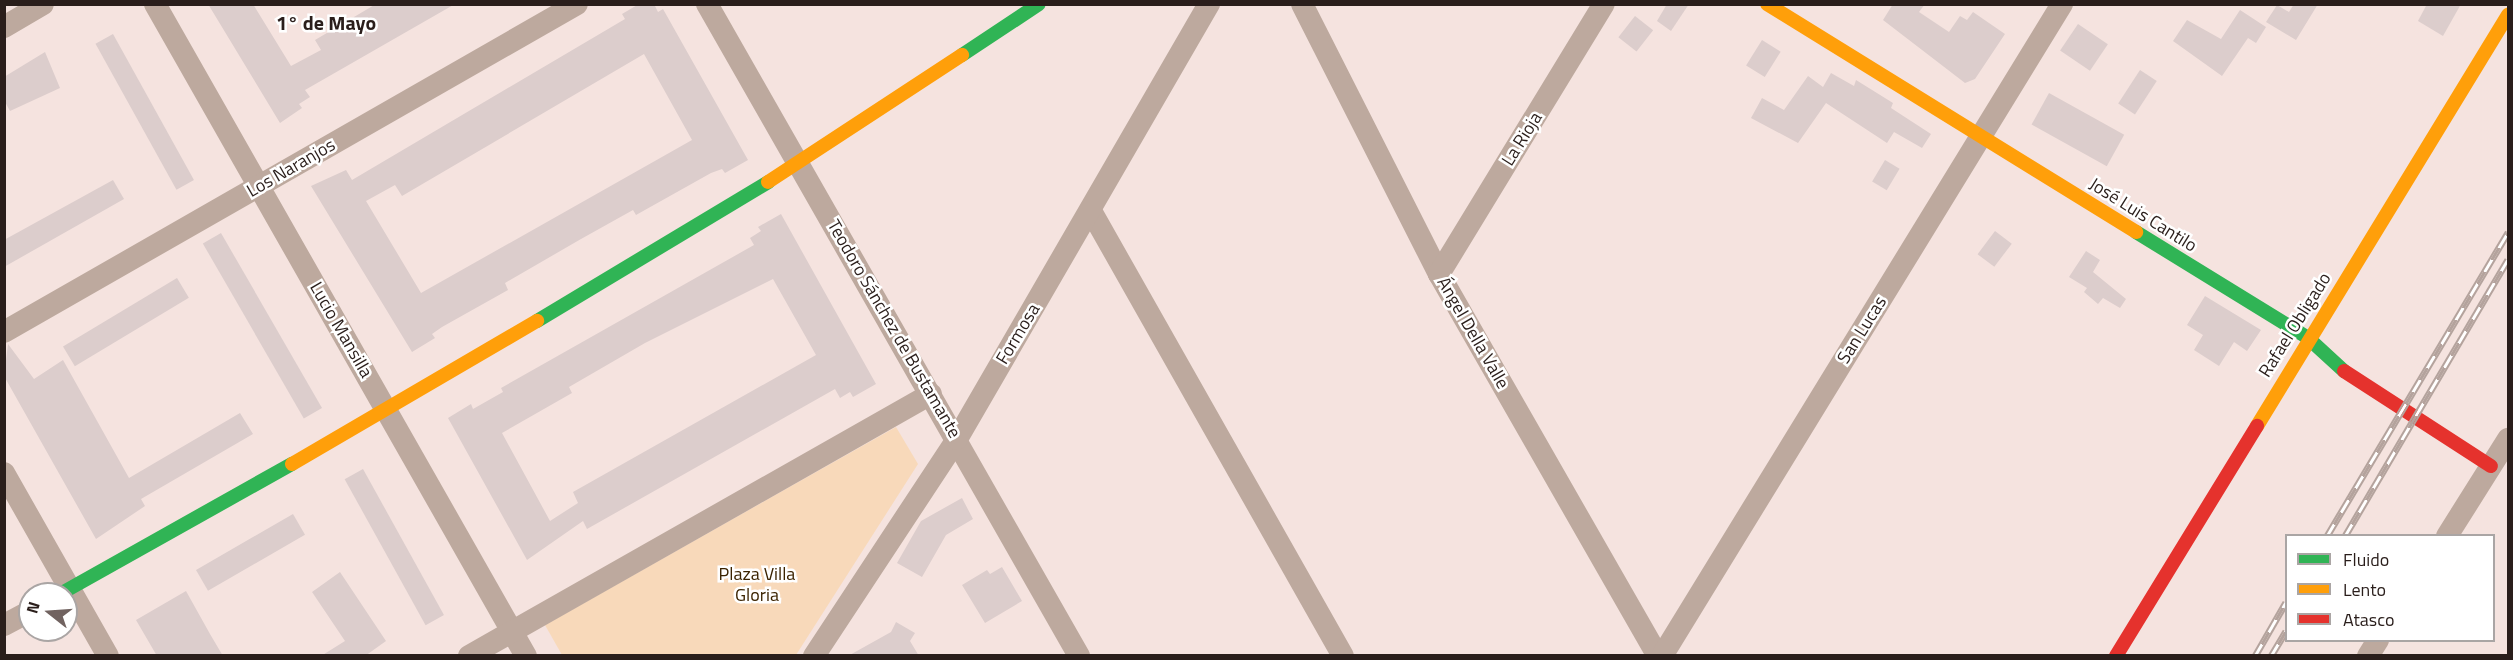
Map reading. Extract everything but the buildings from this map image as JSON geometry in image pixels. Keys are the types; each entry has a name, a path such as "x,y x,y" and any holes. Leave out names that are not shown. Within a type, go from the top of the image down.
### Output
{"street":[{"path":"4,27 43,4"},
{"name":"Lucio Mansilla","path":"155,4 526,656"},
{"name":"Los Naranjos","path":"4,332 577,4"},
{"name":"Teodoro Sánchez de Bustamante","path":"707,4 800,163 1079,656"},
{"path":"78,584 387,411 800,163 1039,4"},
{"name":"Formosa","path":"814,656 957,439 1209,4"},
{"name":"Ángel Della Valle","path":"1302,4 1439,274 1658,656"},
{"name":"La Rioja","path":"1439,274 1604,4"},
{"name":"José Luis Cantilo","path":"1767,4 2308,338 2358,384 2492,466"},
{"name":"San Lucas","path":"1662,656 2062,4"},
{"path":"2504,4 2508,7"},
{"name":"Rafael Obligado","path":"2116,656 2308,338 2508,15"},
{"path":"1091,211 1343,656"},
{"path":"469,656 931,394"},
{"path":"2447,534 2508,439"},
{"path":"4,472 60,582"},
{"path":"78,611 108,656"},
{"path":"4,626 18,618"},
{"path":"2368,656 2377,642"}],"green space":[{"name":"Plaza Villa Gloria","path":"896,427 918,464 796,655 562,655 545,625"}],"railway":[{"path":"2328,534 2508,232"},
{"path":"2346,534 2508,259"},
{"path":"2255,656 2285,604"},
{"path":"2271,656 2285,633"}],"traffic: fast":[{"path":"962,55 1039,4"},
{"path":"537,321 768,182"},
{"path":"2136,232 2308,338 2344,371"},
{"path":"78,584 292,464"}],"traffic: slow":[{"path":"1767,4 2136,232"},
{"path":"2257,426 2508,15"},
{"path":"768,182 962,55"},
{"path":"292,464 537,321"}],"traffic: jam":[{"path":"2344,371 2491,466"},
{"path":"2116,656 2257,426"}],"district":[{"name":"1° de Mayo","path":"326,22"}]}
